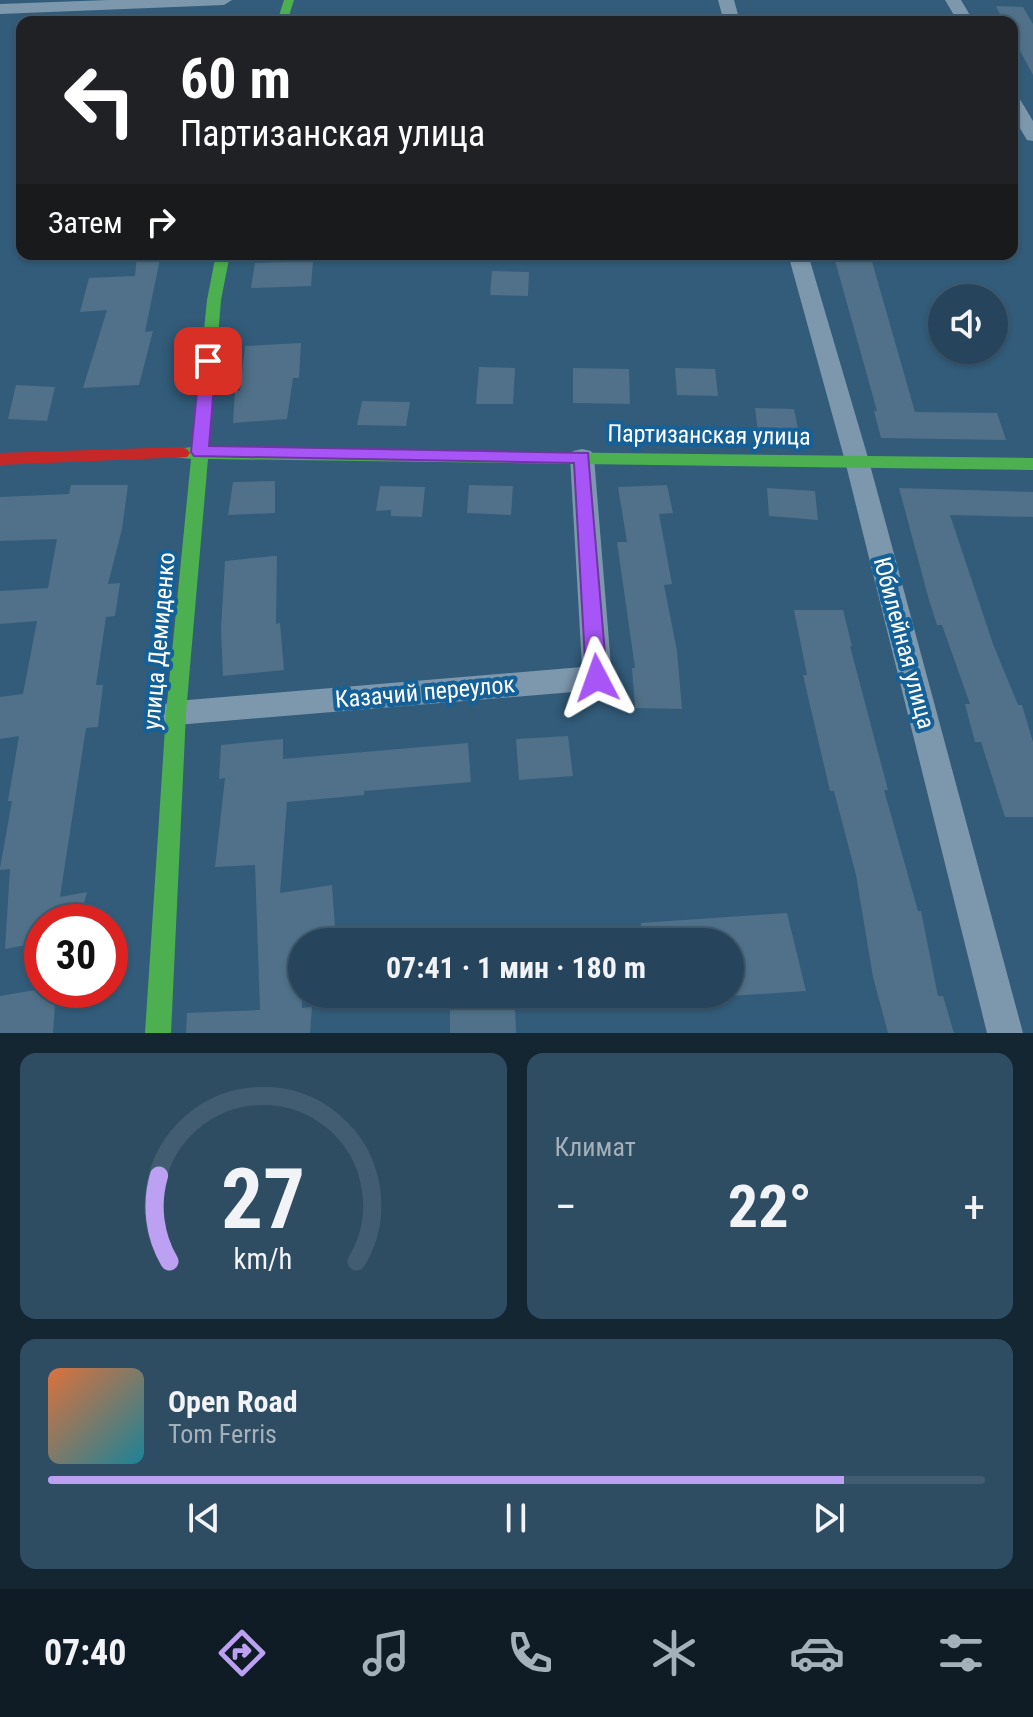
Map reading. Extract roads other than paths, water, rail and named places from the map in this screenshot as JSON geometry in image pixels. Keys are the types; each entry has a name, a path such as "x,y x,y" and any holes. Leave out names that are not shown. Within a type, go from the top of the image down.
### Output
{"street":[{"path":"0,9 224,0"},
{"path":"1018,110 1033,136"},
{"name":"улица Демиденко","path":"158,1033 176,713 214,300 222,260"},
{"name":"Юбилейная улица","path":"800,260 857,461 1005,1033"},
{"name":"Партизанская улица","path":"0,459 200,452 1033,464"},
{"name":"Казачий переулок","path":"176,713 597,678 582,457"}]}
